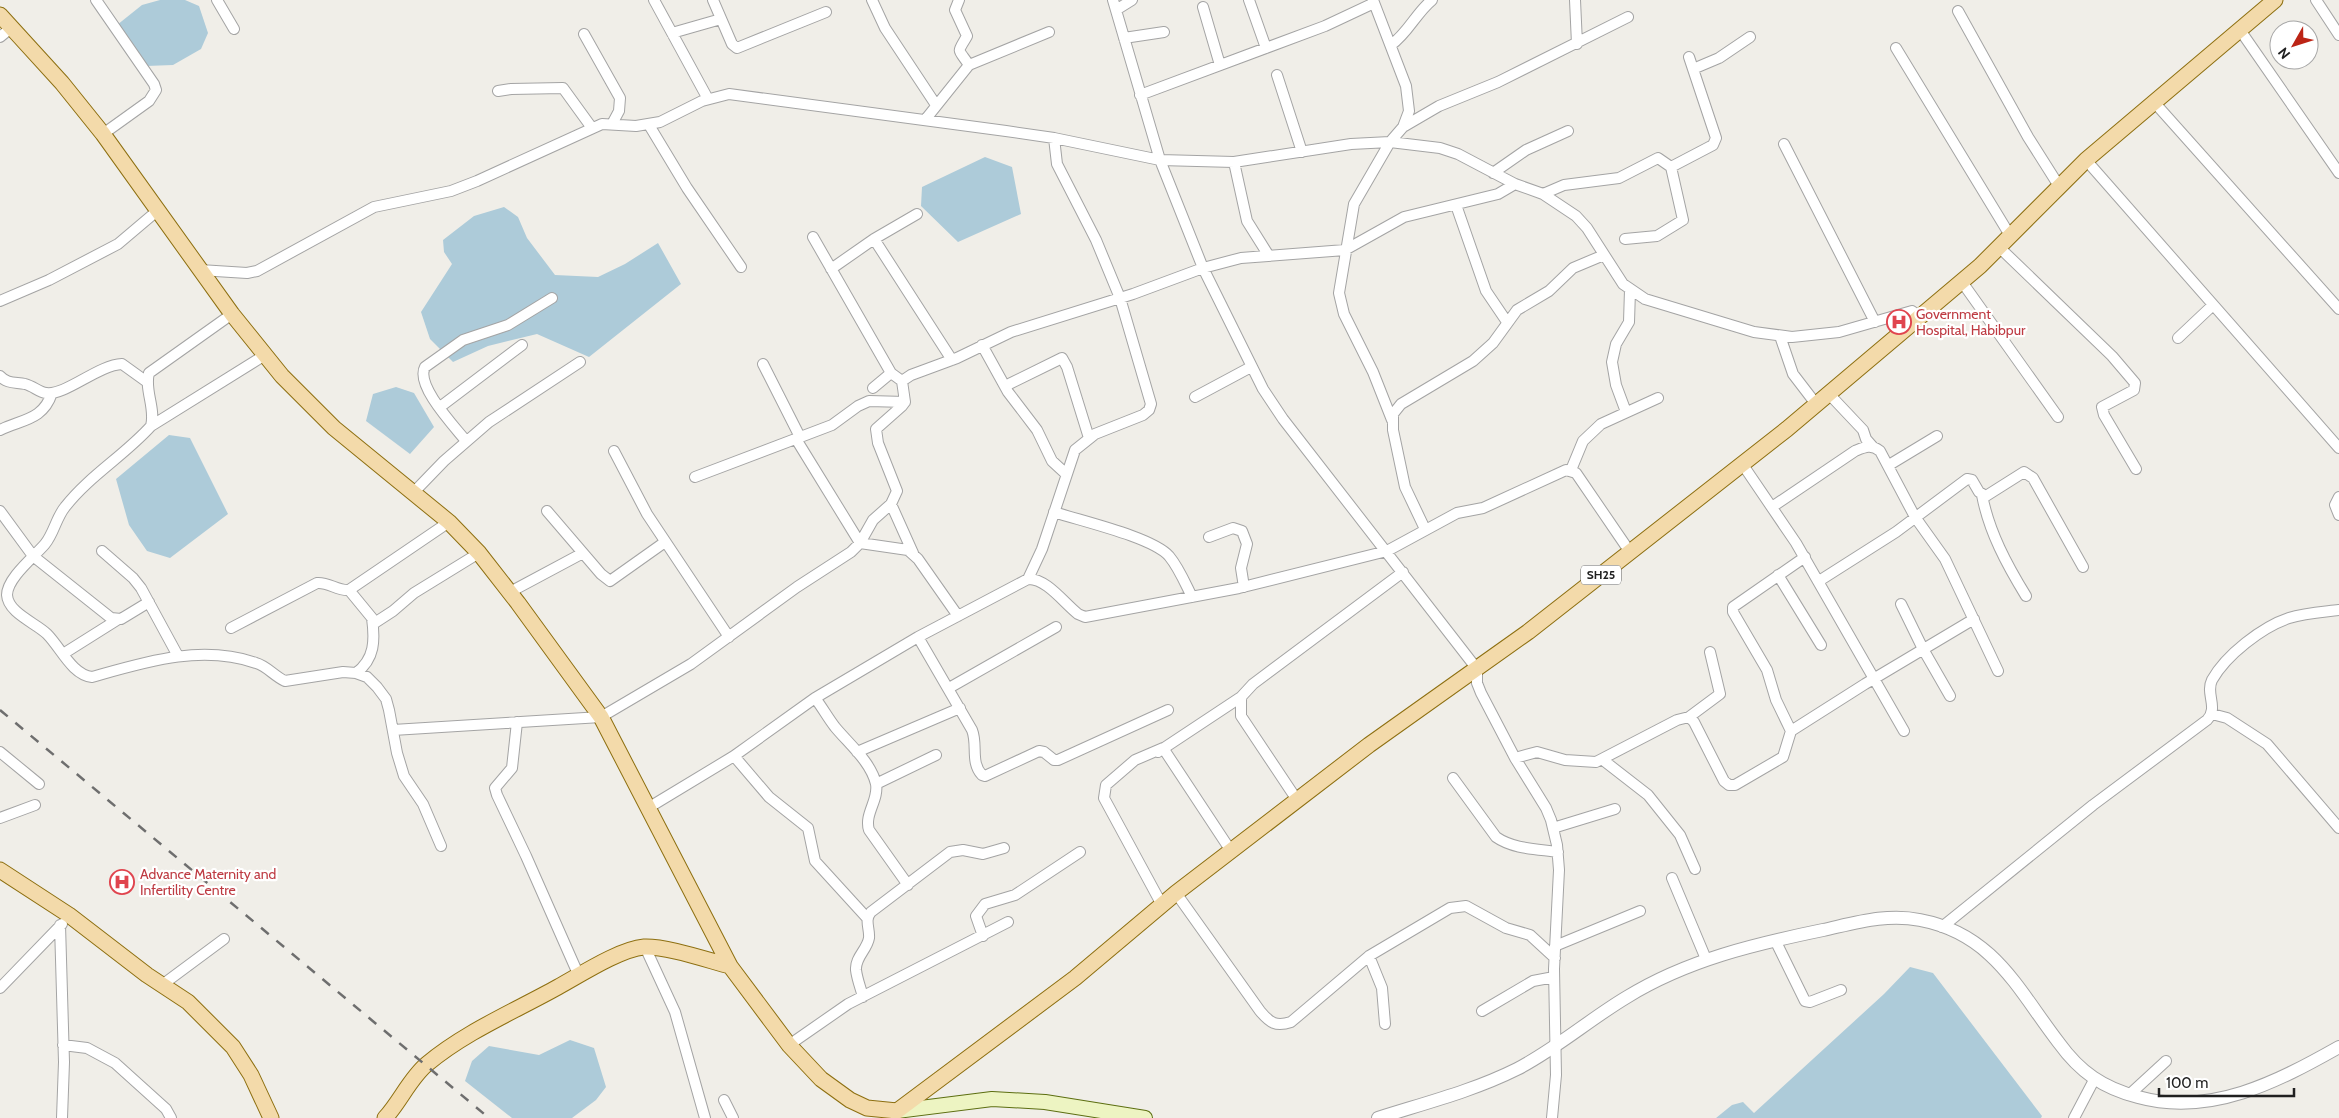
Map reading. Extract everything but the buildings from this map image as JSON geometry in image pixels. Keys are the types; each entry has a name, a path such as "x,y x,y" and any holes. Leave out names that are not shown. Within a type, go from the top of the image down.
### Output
{"main road":[{"name":"SH25","path":"897,1111 1075,978 1176,893 1369,744 1477,670 1743,464 1962,282 2005,243 2086,160 2275,0"},
{"path":"0,15 5,33 62,84 103,134 232,314 303,399 334,428 449,522 479,553 510,592 601,717 730,966 790,1045 821,1079 867,1113 992,1099 1045,1102 1145,1118"},
{"path":"0,870 65,920 188,1002 234,1047 271,1118"},
{"path":"385,1118 426,1065 464,1038 579,976 630,951 645,947 730,966"}],"street":[{"path":"96,0 154,84 156,90 149,101 103,134"},
{"path":"217,0 234,28"},
{"path":"654,0 708,99"},
{"path":"713,0 732,44 737,48 826,12"},
{"path":"872,0 885,28 936,105"},
{"path":"959,0 955,10 967,36 960,44 960,51 969,65"},
{"path":"1132,0 1114,5 1160,160 1203,268 1252,367 1272,404 1477,670 1477,683 1481,693 1515,758 1546,808 1553,828 1558,852 1559,870 1554,977 1556,1075 1552,1118"},
{"path":"1249,0 1266,48"},
{"path":"1391,45 1401,37 1422,9 1432,0"},
{"path":"1575,0 1577,44"},
{"path":"2316,0 2339,35"},
{"path":"1140,95 1325,26 1373,1 1406,86 1409,101 1407,120 1390,142 1354,204 1339,293 1340,303 1374,372 1392,420 1405,487 1425,529"},
{"path":"1203,7 1220,66"},
{"path":"1958,11 2028,137 2059,186"},
{"path":"1403,127 1439,106 1498,82 1628,17"},
{"path":"672,33 721,18"},
{"path":"2240,30 2339,173"},
{"path":"924,120 969,65 1050,32"},
{"path":"1124,38 1164,32"},
{"path":"584,34 620,98 619,111 612,124"},
{"path":"1694,69 1719,58 1750,37"},
{"path":"1896,48 2005,243 2135,383 2134,390 2102,407 2104,414 2136,469"},
{"path":"1671,167 1708,150 1715,144 1716,138 1689,57"},
{"path":"1277,75 1302,152"},
{"path":"498,91 563,88 592,128"},
{"path":"200,270 247,273 257,271 374,208 451,191 592,128 612,124 649,125 660,122 708,99 729,94 1054,138 1160,160 1234,162 1351,144 1390,142 1440,148 1458,154 1516,184 1543,194 1576,216 1587,228 1623,284 1645,299 1734,326 1792,337 1838,332 1912,311 1920,317"},
{"path":"2154,102 2339,310"},
{"path":"649,125 687,188 741,268"},
{"path":"1493,173 1526,150 1568,131"},
{"path":"1028,579 1040,555 1065,473 1075,450 1089,438 1143,415 1150,410 1151,404 1120,298 1096,240 1057,164 1054,138"},
{"path":"1784,144 1875,322"},
{"path":"1543,194 1564,185 1619,178 1658,158 1671,167 1683,220 1657,236 1625,240"},
{"path":"2086,160 2161,243 2339,448"},
{"path":"1234,162 1247,220 1269,256"},
{"path":"902,381 911,375 952,360 1011,332 1120,298 1203,268 1241,258 1345,250 1404,217 1498,194 1516,184"},
{"path":"1456,205 1486,291 1507,322"},
{"path":"0,301 49,280 109,249 131,235 157,211"},
{"path":"831,268 874,239 917,214"},
{"path":"813,237 891,373 902,381 905,402"},
{"path":"874,239 952,360"},
{"path":"1392,420 1393,414 1401,404 1478,357 1494,343 1517,310 1554,287 1573,268 1604,255"},
{"path":"1962,282 2058,418"},
{"path":"1626,412 1616,386 1612,362 1614,350 1629,322 1630,290"},
{"path":"466,441 440,407 423,380 422,373 425,367 463,340 508,324 552,298"},
{"path":"2178,338 2213,305"},
{"path":"151,426 152,413 147,382 149,373 158,364 232,314"},
{"path":"1780,336 1792,374 1816,404"},
{"path":"440,407 522,345"},
{"path":"982,345 1005,386 1037,430 1052,461 1065,473"},
{"path":"265,355 151,426 65,507 49,538 15,577 4,598 14,609 47,634 84,676 92,677 120,668 178,656 199,655 245,660 270,669 285,681 329,672 356,673 367,677 386,699 404,776 423,804 441,846"},
{"path":"1005,386 1062,358 1067,367 1089,438"},
{"path":"414,492 466,441 514,404 580,362"},
{"path":"0,376 8,382 27,384 42,392 52,393 117,364 127,366 147,382"},
{"path":"763,364 798,438 860,543"},
{"path":"1195,397 1252,367"},
{"path":"873,388 891,373"},
{"path":"0,430 42,412 48,405 52,393"},
{"path":"1829,394 1863,430 1866,438 1880,451 1916,517 1945,560 1998,671"},
{"path":"1571,470 1578,448 1591,432 1601,424 1658,398"},
{"path":"695,477 838,422 858,406 869,401 905,402"},
{"path":"393,730 601,717 691,664 797,587 851,552 860,543 873,520 891,504 897,491 878,443 876,430 905,402"},
{"path":"1889,466 1937,436"},
{"path":"1772,507 1855,451 1874,446"},
{"path":"614,451 647,514 729,637"},
{"path":"1743,464 1805,557 1904,731"},
{"path":"648,808 734,756 815,698 918,637 1028,579 1036,578 1078,614 1085,617 1244,587 1387,551 1457,513 1483,508 1556,473 1571,470 1576,474 1630,552"},
{"path":"1982,495 1986,496 1994,492 2022,472 2028,473 2033,478 2083,567"},
{"path":"1819,581 1916,517 1968,479 1972,480 1982,495 1997,542 2026,596"},
{"path":"2339,497 2336,505 2339,515"},
{"path":"891,504 913,554 958,616"},
{"path":"0,511 33,556 111,618 117,620"},
{"path":"547,511 601,574 610,581 666,542"},
{"path":"1054,512 1136,539 1162,550 1176,565 1192,597"},
{"path":"230,628 318,583 342,590 349,590 449,522"},
{"path":"1209,538 1233,528 1242,531 1247,544 1241,568 1244,587"},
{"path":"860,543 902,548 913,554"},
{"path":"102,551 133,578 149,602 178,656"},
{"path":"373,624 393,611 414,593 479,553"},
{"path":"510,592 583,553"},
{"path":"1791,731 1776,700 1767,670 1733,612 1733,607 1805,557"},
{"path":"1149,758 1241,697 1253,684 1403,572"},
{"path":"1778,575 1821,645"},
{"path":"349,590 372,618 373,624 374,642 370,658 364,668 356,673"},
{"path":"63,654 149,602"},
{"path":"1901,604 1923,650 1950,696"},
{"path":"1942,927 2093,806 2206,722 2212,714 2213,708 2210,690 2212,680 2242,646 2275,623 2291,618 2339,610"},
{"path":"1689,718 1694,722 1724,781 1729,785 1735,785 1782,758 1791,731 1974,619"},
{"path":"949,688 1056,627"},
{"path":"918,637 949,688 974,735 977,767 982,775 985,776 1039,751 1044,752 1054,760 1058,760 1168,710"},
{"path":"1515,758 1537,752 1551,754 1565,760 1588,762 1603,760 1677,720 1689,718 1720,694 1710,652"},
{"path":"1241,697 1241,716 1297,800"},
{"path":"815,698 857,752 876,784 876,791 867,819 869,830 908,885"},
{"path":"857,752 960,708"},
{"path":"2212,714 2227,718 2267,744 2339,828"},
{"path":"517,722 512,768 495,788 579,976"},
{"path":"1164,748 1231,851"},
{"path":"1162,905 1104,798 1106,785 1135,760 1164,748"},
{"path":"0,752 39,784"},
{"path":"876,784 936,755"},
{"path":"734,756 769,797 808,828 815,861 867,918"},
{"path":"1603,760 1648,795 1680,835 1696,869"},
{"path":"1453,778 1496,837 1504,843 1558,852"},
{"path":"0,818 35,805"},
{"path":"1553,828 1615,809"},
{"path":"863,997 856,970 859,957 866,947 869,938 867,918 870,912 950,852 957,850 983,854 1004,848"},
{"path":"982,936 976,916 986,904 1015,895 1080,852"},
{"path":"1672,878 1706,960"},
{"path":"1176,893 1260,1011 1273,1024 1282,1025 1298,1018 1369,956 1450,908 1466,906 1506,928 1530,936 1555,958"},
{"path":"1555,946 1640,911"},
{"path":"1378,1118 1491,1081 1519,1068 1627,997 1681,968 1774,940 1885,917 1920,920 1968,937 2010,974 2075,1064 2094,1080 2115,1091 2151,1101 2182,1104 2210,1102 2238,1095 2296,1071 2339,1048"},
{"path":"0,988 65,920"},
{"path":"62,1118 65,920"},
{"path":"790,1045 848,1004 1008,922"},
{"path":"162,986 224,939"},
{"path":"1774,940 1805,1001 1810,1002 1841,990"},
{"path":"645,947 674,1012 705,1118"},
{"path":"1369,956 1382,988 1385,1024"},
{"path":"1482,1011 1533,981 1554,977"},
{"path":"63,1045 88,1048 114,1063 166,1109 171,1118"},
{"path":"2129,1094 2166,1061"},
{"path":"2074,1118 2094,1080"},
{"path":"724,1100 733,1118"}],"water":[{"path":"160,0 185,0 199,6 208,33 201,49 173,65 146,66 117,25 142,5"},
{"path":"985,157 1012,167 1021,214 958,242 921,206 922,187"},
{"path":"504,207 518,217 527,238 555,275 598,277 625,264 658,243 681,284 589,357 537,334 488,346 453,362 430,339 421,312 452,264 444,252 443,240 474,216"},
{"path":"396,387 414,393 434,427 410,454 366,421 373,394"},
{"path":"169,435 190,438 228,514 170,558 147,551 129,525 116,479"},
{"path":"1910,967 1933,973 2042,1116 2041,1118 1716,1118 1732,1105 1743,1102 1754,1113 1884,994"},
{"path":"570,1040 594,1048 606,1087 596,1100 572,1118 512,1118 465,1081 472,1061 489,1046 539,1055"}],"railway":[{"path":"0,710 489,1118"}],"place":[{"name":"Government Hospital, Habibpur","path":"1899,322"},
{"name":"Advance Maternity and Infertility Centre","path":"122,882"}]}
